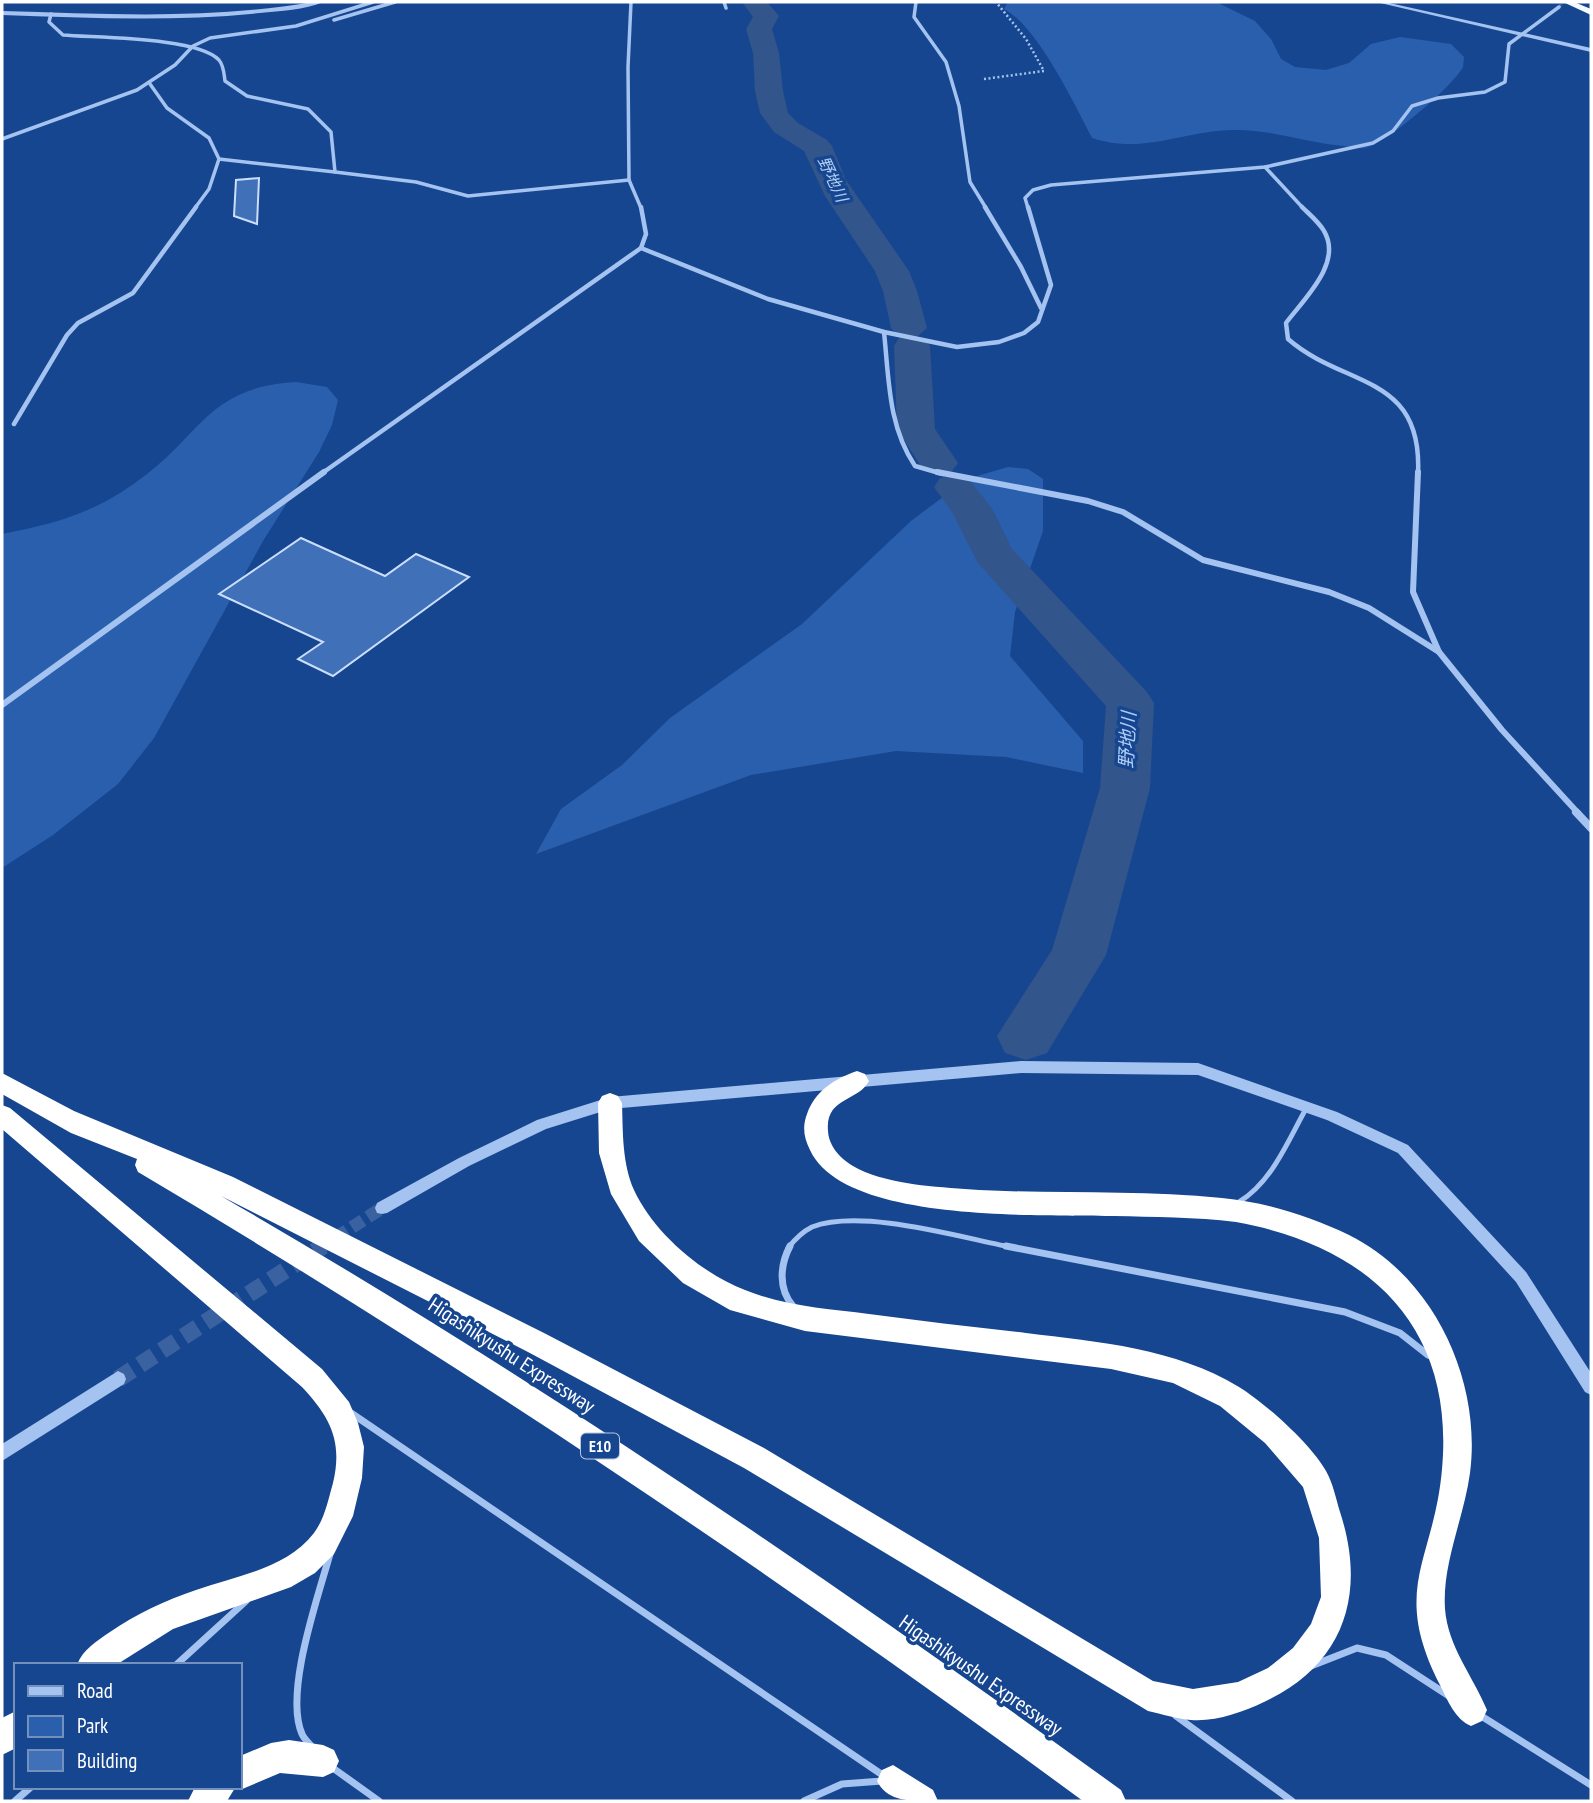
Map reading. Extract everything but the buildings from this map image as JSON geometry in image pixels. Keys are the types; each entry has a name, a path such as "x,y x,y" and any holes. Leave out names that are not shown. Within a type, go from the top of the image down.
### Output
{"highway":[{"path":"1563,5 1591,12"},
{"path":"857,1081 834,1091 820,1108 816,1127 818,1147 833,1164 855,1179 888,1189 935,1197 999,1202 1223,1209 1309,1231 1353,1250 1392,1280 1424,1316 1442,1354 1454,1397 1459,1444 1451,1506 1434,1556 1430,1608 1437,1645 1471,1710"},
{"name":"Higashikyushu Expressway","path":"2,1083 388,1308 588,1437 793,1576 1110,1801"},
{"path":"69,1120 224,1185 537,1343 742,1452 1148,1695 1193,1704 1240,1696 1279,1679 1304,1659 1323,1633 1336,1597 1334,1538 1315,1479 1275,1433 1230,1397 1177,1371 1111,1356 805,1319 739,1301 692,1275 648,1233 623,1194 611,1153 610,1103"},
{"path":"2,1115 312,1378 334,1401 348,1426 351,1452 338,1520 321,1549 299,1568 264,1584 163,1618 114,1647 94,1663"},
{"path":"242,1773 257,1764 291,1754 323,1761"},
{"path":"893,1782 922,1801"},
{"path":"204,1801 217,1789"}],"street":[{"path":"2,13 52,10 185,15 251,12 320,2"},
{"path":"313,22 373,2"},
{"path":"2,139 150,84 193,46 210,38 332,21 395,2"},
{"path":"2,705 257,520 641,248 646,234 641,207 629,180 628,67 631,2"},
{"path":"724,2 726,8"},
{"path":"916,2 914,17 937,45 950,73 959,106 970,181 1021,267 1041,307"},
{"path":"1379,2 1591,50"},
{"path":"641,248 768,299 884,332 957,346 999,342 1024,333 1038,322 1041,307 1051,285 1026,198 1033,190 1051,185 1265,167 1373,143 1393,131 1412,106 1438,98 1485,92 1505,82 1509,44 1563,5"},
{"path":"52,10 49,22 63,35 193,46 222,64 225,81 247,96 308,109 331,132 335,172"},
{"path":"14,424 67,335 78,323 132,293 209,190 219,159 209,138 167,108 150,84"},
{"path":"219,159 416,182 468,196 629,180"},
{"path":"1265,167 1324,231 1331,249 1327,266 1286,323 1288,340 1305,354 1358,376 1390,397 1412,421 1419,455 1413,592 1439,652 1502,730 1588,818 1591,828"},
{"path":"884,332 892,414 901,444 915,466 1088,501 1123,512 1203,560 1329,592 1369,608 1439,652"},
{"path":"382,1208 464,1162 542,1124 610,1103 1021,1068 1198,1069 1307,1107 1403,1149 1521,1277 1591,1387"},
{"path":"2,1453 118,1379"}],"lane":[{"path":"1223,1209 1248,1198 1261,1185 1307,1107"},
{"path":"805,1319 788,1301 781,1282 783,1261 793,1243 807,1229 832,1221 895,1225 1345,1312 1384,1324 1411,1339 1434,1360 1454,1397"},
{"path":"334,1401 893,1782"},
{"path":"338,1520 299,1676 297,1705 302,1734 323,1761 379,1801"},
{"path":"178,1663 264,1584"},
{"path":"1279,1679 1357,1648 1386,1655 1591,1785"},
{"path":"1148,1695 1292,1801"},
{"path":"804,1801 852,1780 893,1782"},
{"path":"15,1801 29,1789"}],"path":[{"path":"984,79 1044,71 1026,39 996,2"}],"green space":[{"path":"1008,2 1216,2 1255,21 1271,39 1281,59 1295,67 1326,70 1349,63 1371,44 1400,37 1451,44 1464,57 1463,67 1447,87 1419,113 1388,136 1365,148 1247,130 1214,131 1146,143 1111,143 1092,138 1042,48 1017,18 1004,9"},
{"path":"296,382 327,387 338,400 332,425 319,452 263,541 154,738 118,784 53,835 2,868 2,534 74,516 106,501 160,463 207,416 224,404 243,393 266,386"},
{"path":"1008,467 1028,469 1043,479 1043,531 1015,612 1010,656 1083,741 1083,773 1006,757 896,751 751,775 536,854 561,809 622,765 670,718 802,624 911,521 967,479"}],"waterway":[{"name":"野地川","path":"754,2 766,16 759,29 766,53 774,113 788,129 817,146 831,180 892,271 909,328"},
{"name":"野地川","path":"912,346 916,429 938,463"},
{"name":"野地川","path":"954,487 972,510 993,554 1130,703 1125,788 1078,955 1026,1036"}],"tunnel":[{"path":"1559,7 1563,2"},
{"path":"320,1248 382,1208"},
{"path":"118,1379 323,1246"}]}
